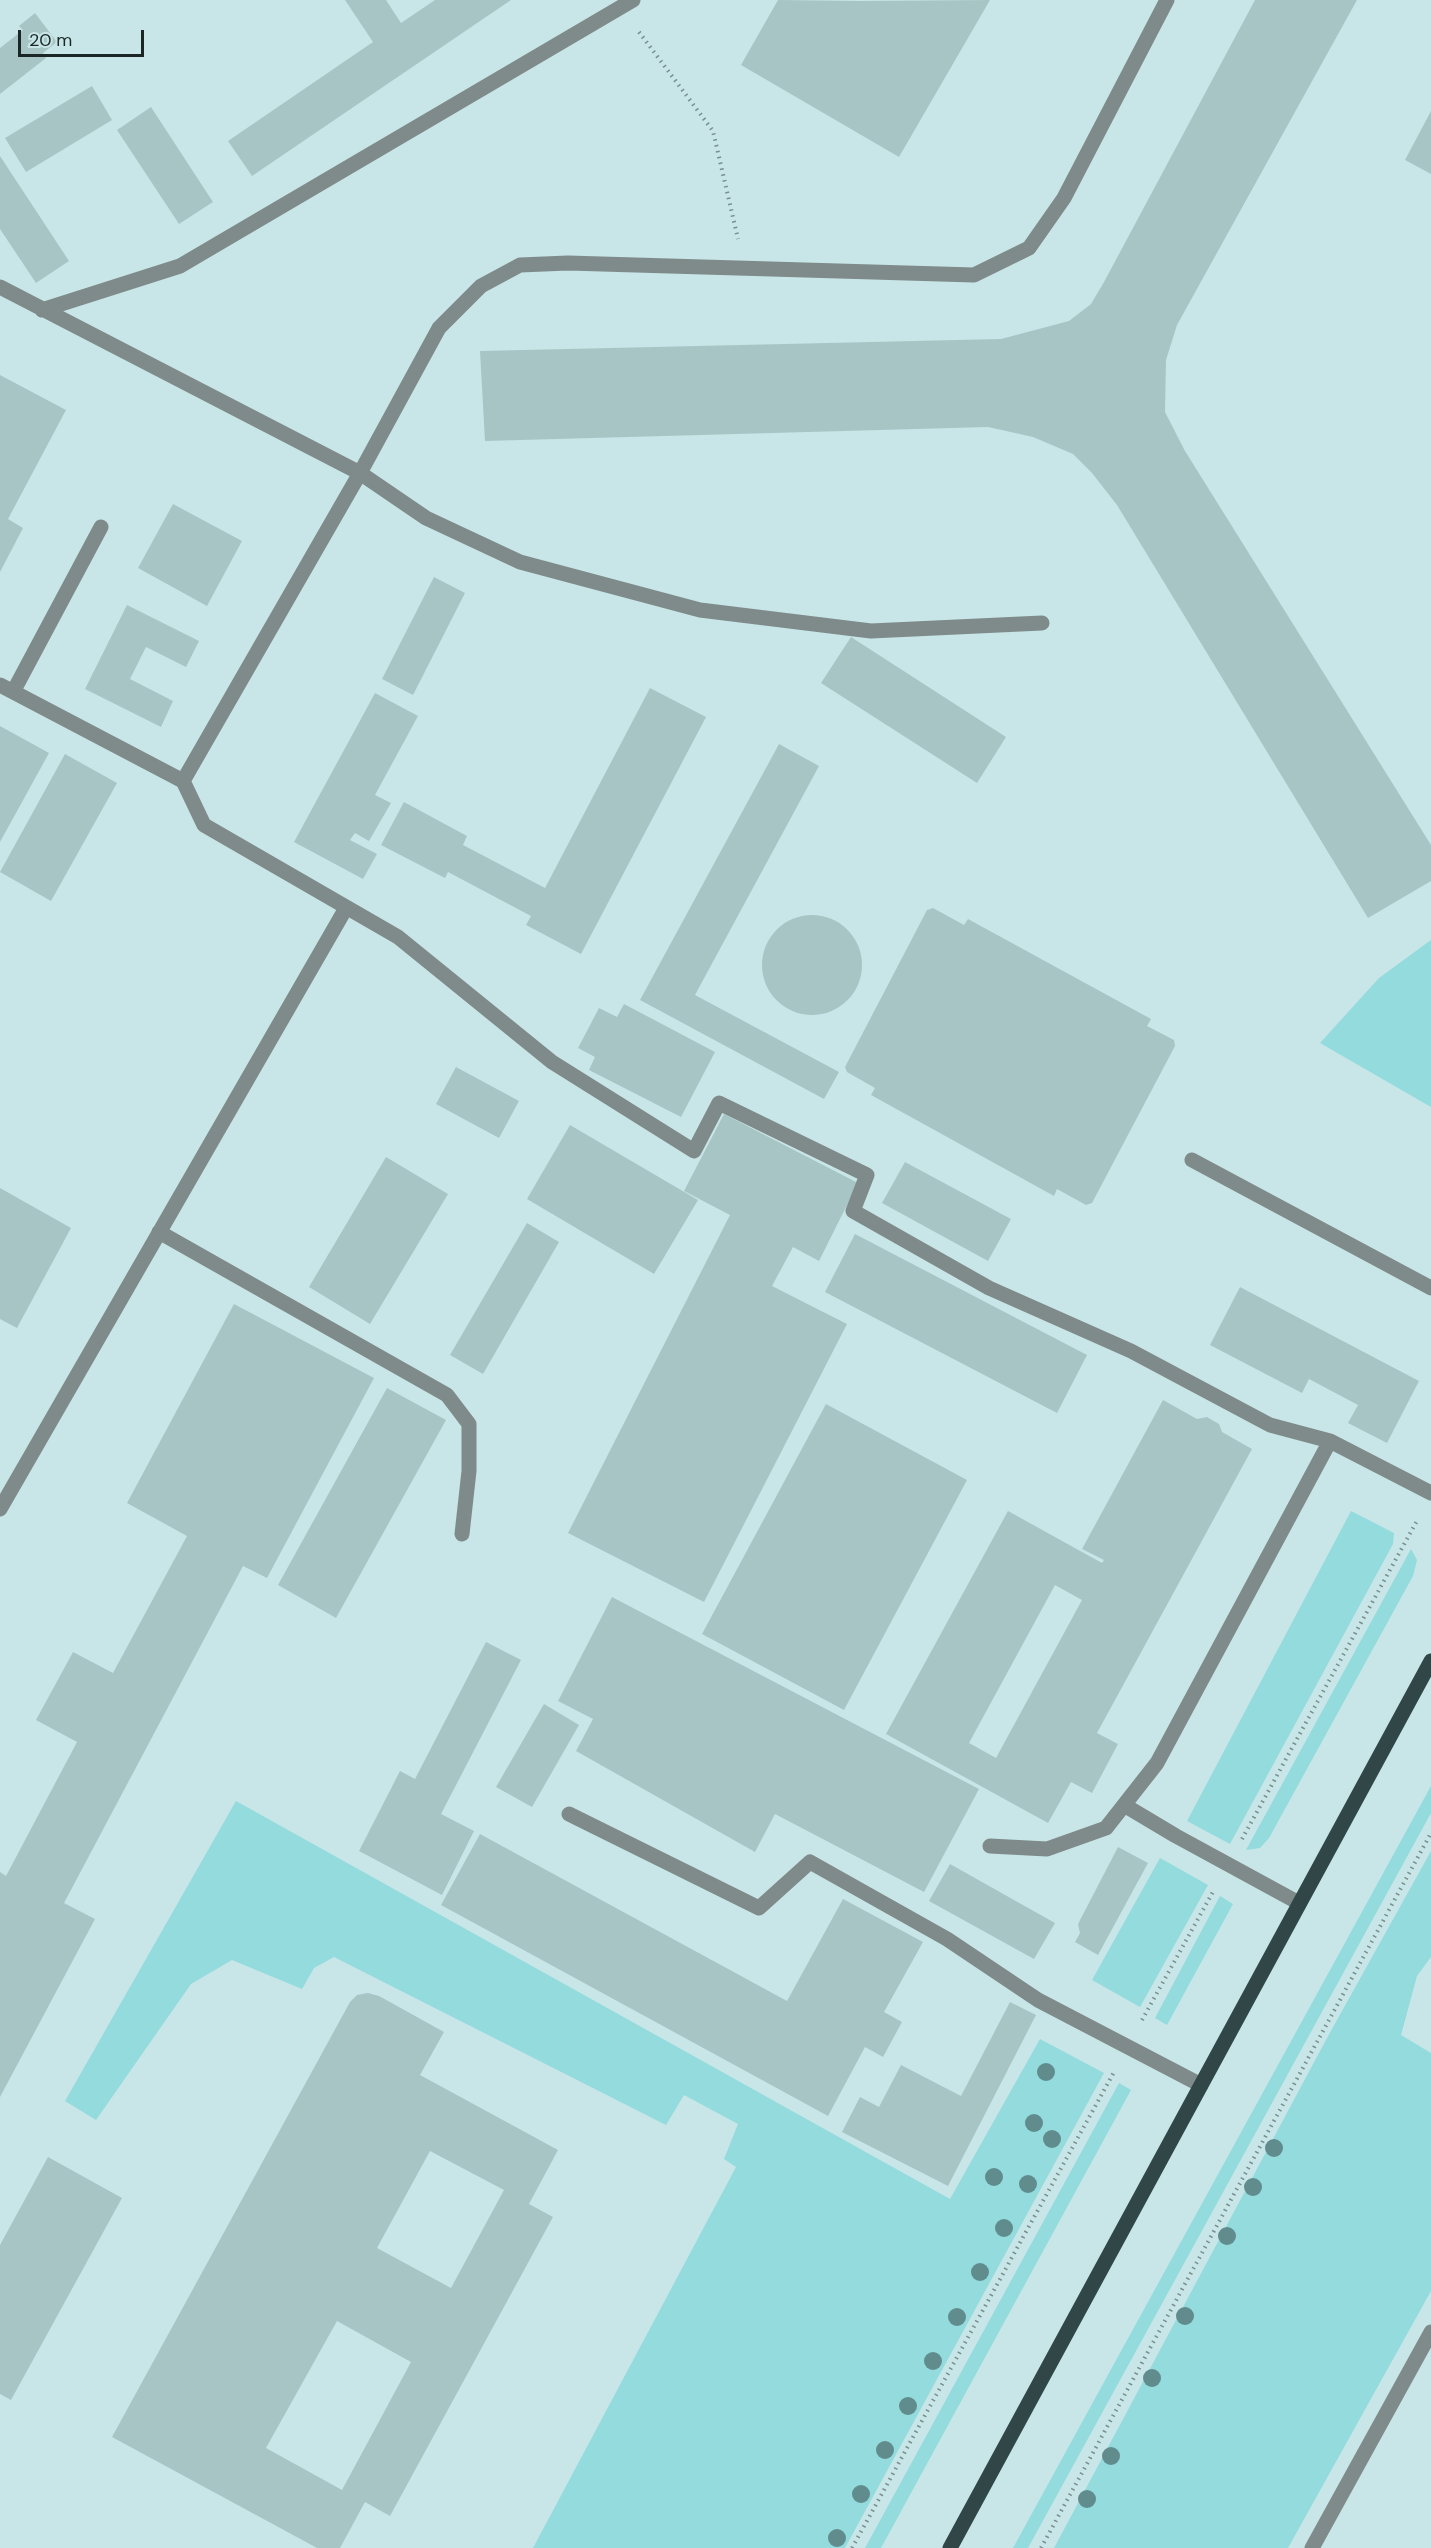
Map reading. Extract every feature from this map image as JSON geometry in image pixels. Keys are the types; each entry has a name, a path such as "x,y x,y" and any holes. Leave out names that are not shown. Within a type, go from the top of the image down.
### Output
{"main road":[{"path":"950,2548 1431,1661"}],"street":[{"path":"183,781 360,473 439,328 481,286 520,265 568,263 974,275 1029,248 1064,198 1167,0"},
{"path":"42,310 180,266 630,1"},
{"path":"0,288 360,473 426,518 520,562 700,610 872,630 1042,623"},
{"path":"101,527 7,688 183,781 204,825 398,937 552,1062 694,1151 719,1103 867,1175 853,1211 989,1288 1131,1351 1270,1425 1330,1442 1431,1493"},
{"path":"0,1509 346,908"},
{"path":"1192,1160 1431,1288"},
{"path":"159,1232 447,1395 469,1424 469,1471 462,1534"},
{"path":"990,1846 1047,1849 1106,1828 1157,1763 1330,1442"},
{"path":"1124,1805 1299,1903"},
{"path":"569,1814 759,1908 810,1862 947,1939 1038,2000 1201,2085"},
{"path":"1312,2548 1431,2332"}],"path":[{"path":"630,1 640,36 713,131 745,269"},
{"path":"1041,2548 1431,1833"}],"shaded area":[{"path":"1431,940 1431,1107 1320,1043 1379,978"},
{"path":"1351,1511 1394,1533 1393,1544 1230,1844 1187,1821"},
{"path":"1411,1549 1417,1560 1413,1576 1269,1838 1260,1848 1246,1850"},
{"path":"1431,1786 1431,1813 1028,2548 1013,2548"},
{"path":"236,1801 950,2199 1040,2039 1104,2073 845,2548 533,2548 736,2167 724,2159 738,2124 684,2095 666,2125 334,1957 314,1968 302,1989 232,1960 191,1984 96,2120 65,2101"},
{"path":"1431,1851 1431,1957 1417,1976 1401,2035 1431,2053 1431,2291 1288,2548 1054,2548 1327,2038"},
{"path":"1160,1858 1208,1885 1140,2007 1092,1980"},
{"path":"1220,1896 1233,1904 1167,2025 1155,2018"},
{"path":"1119,2083 1131,2090 881,2548 865,2548"}],"building":[{"path":"345,0 386,0 401,23 435,0 511,0 252,176 228,141 373,42"},
{"path":"778,0 990,0 899,157 741,65"},
{"path":"1255,0 1357,0 1177,325 1166,360 1165,412 1185,451 1431,845 1431,881 1368,918 1117,505 1092,473 1073,454 1033,437 988,427 485,441 480,351 1001,339 1069,321 1091,304 1104,282"},
{"path":"35,13 57,42 43,53 46,58 0,94 0,48 23,30 19,26"},
{"path":"92,86 112,120 26,172 5,138"},
{"path":"151,107 213,202 179,224 117,130"},
{"path":"1431,111 1431,174 1405,160"},
{"path":"0,156 69,261 36,283 0,229"},
{"path":"0,375 66,410 8,519 23,528 0,572"},
{"path":"173,504 242,541 207,606 138,568"},
{"path":"434,577 465,593 413,695 382,679"},
{"path":"127,605 199,641 186,667 146,647 130,679 173,701 161,727 85,689"},
{"path":"851,637 1006,737 977,783 821,683"},
{"path":"650,688 706,717 581,954 526,925 531,916 448,872 445,878 381,845 404,802 467,836 463,845 545,888"},
{"path":"375,693 418,716 375,795 391,803 369,841 355,833 350,840 377,854 363,879 294,842"},
{"path":"0,726 49,753 0,842"},
{"path":"779,744 819,766 695,995 839,1072 824,1099 640,1000"},
{"path":"65,754 117,783 51,901 0,872"},
{"path":"933,908 964,925 968,919 1151,1019 1147,1026 1174,1040 1175,1046 1092,1203 1086,1205 1057,1189 1054,1196 871,1095 875,1088 847,1072 845,1067 927,910"},
{"path":"812,915 840,923 854,937 862,965 854,993 840,1007 812,1015 784,1007 770,993 762,965 770,937 784,923"},
{"path":"624,1004 715,1052 681,1117 589,1070 595,1057 578,1048 599,1008 617,1017"},
{"path":"456,1067 519,1101 499,1138 436,1104"},
{"path":"724,1114 858,1183 819,1261 793,1247 772,1286 847,1324 704,1602 568,1533 730,1215 684,1191"},
{"path":"570,1125 698,1200 654,1274 527,1199"},
{"path":"386,1157 448,1194 370,1324 309,1287"},
{"path":"905,1162 1011,1219 988,1261 882,1203"},
{"path":"0,1188 71,1228 17,1328 0,1319"},
{"path":"527,1223 559,1242 483,1374 450,1355"},
{"path":"855,1234 1087,1355 1057,1413 825,1292"},
{"path":"1240,1287 1419,1381 1387,1443 1348,1423 1358,1405 1309,1379 1302,1393 1210,1345"},
{"path":"234,1304 374,1378 267,1578 243,1566 64,1903 95,1919 0,2097 0,1872 6,1876 77,1742 36,1720 73,1652 113,1673 187,1536 127,1503"},
{"path":"387,1388 446,1420 336,1618 278,1585"},
{"path":"1163,1400 1197,1419 1207,1417 1219,1424 1222,1432 1252,1449 1097,1733 1118,1744 1092,1793 1071,1782 1048,1823 886,1734 1008,1511 1102,1563 1104,1560 1082,1549","holes":["1055,1585 1082,1600 996,1758 969,1743"]},
{"path":"826,1404 967,1480 844,1710 702,1634"},
{"path":"612,1597 979,1789 924,1892 775,1814 755,1852 576,1751 593,1719 558,1701"},
{"path":"486,1642 521,1660 441,1814 474,1831 442,1895 359,1851 400,1771 415,1779"},
{"path":"544,1704 579,1725 532,1807 496,1787"},
{"path":"480,1834 787,2001 843,1899 923,1942 884,2012 902,2022 883,2057 865,2047 828,2116 441,1905"},
{"path":"1118,1847 1148,1863 1098,1955 1075,1942 1080,1933 1078,1924"},
{"path":"950,1864 1055,1923 1034,1959 929,1901"},
{"path":"368,1993 379,1996 444,2032 420,2075 558,2150 529,2204 553,2217 390,2516 365,2502 340,2548 317,2548 112,2437 350,2002 357,1995","holes":["430,2151 504,2190 451,2288 377,2248","337,2321 411,2362 342,2490 266,2448"]},
{"path":"1010,2002 1036,2015 948,2186 842,2132 860,2097 879,2107 901,2065 961,2096"},
{"path":"48,2157 122,2198 11,2400 0,2394 0,2245"}]}
